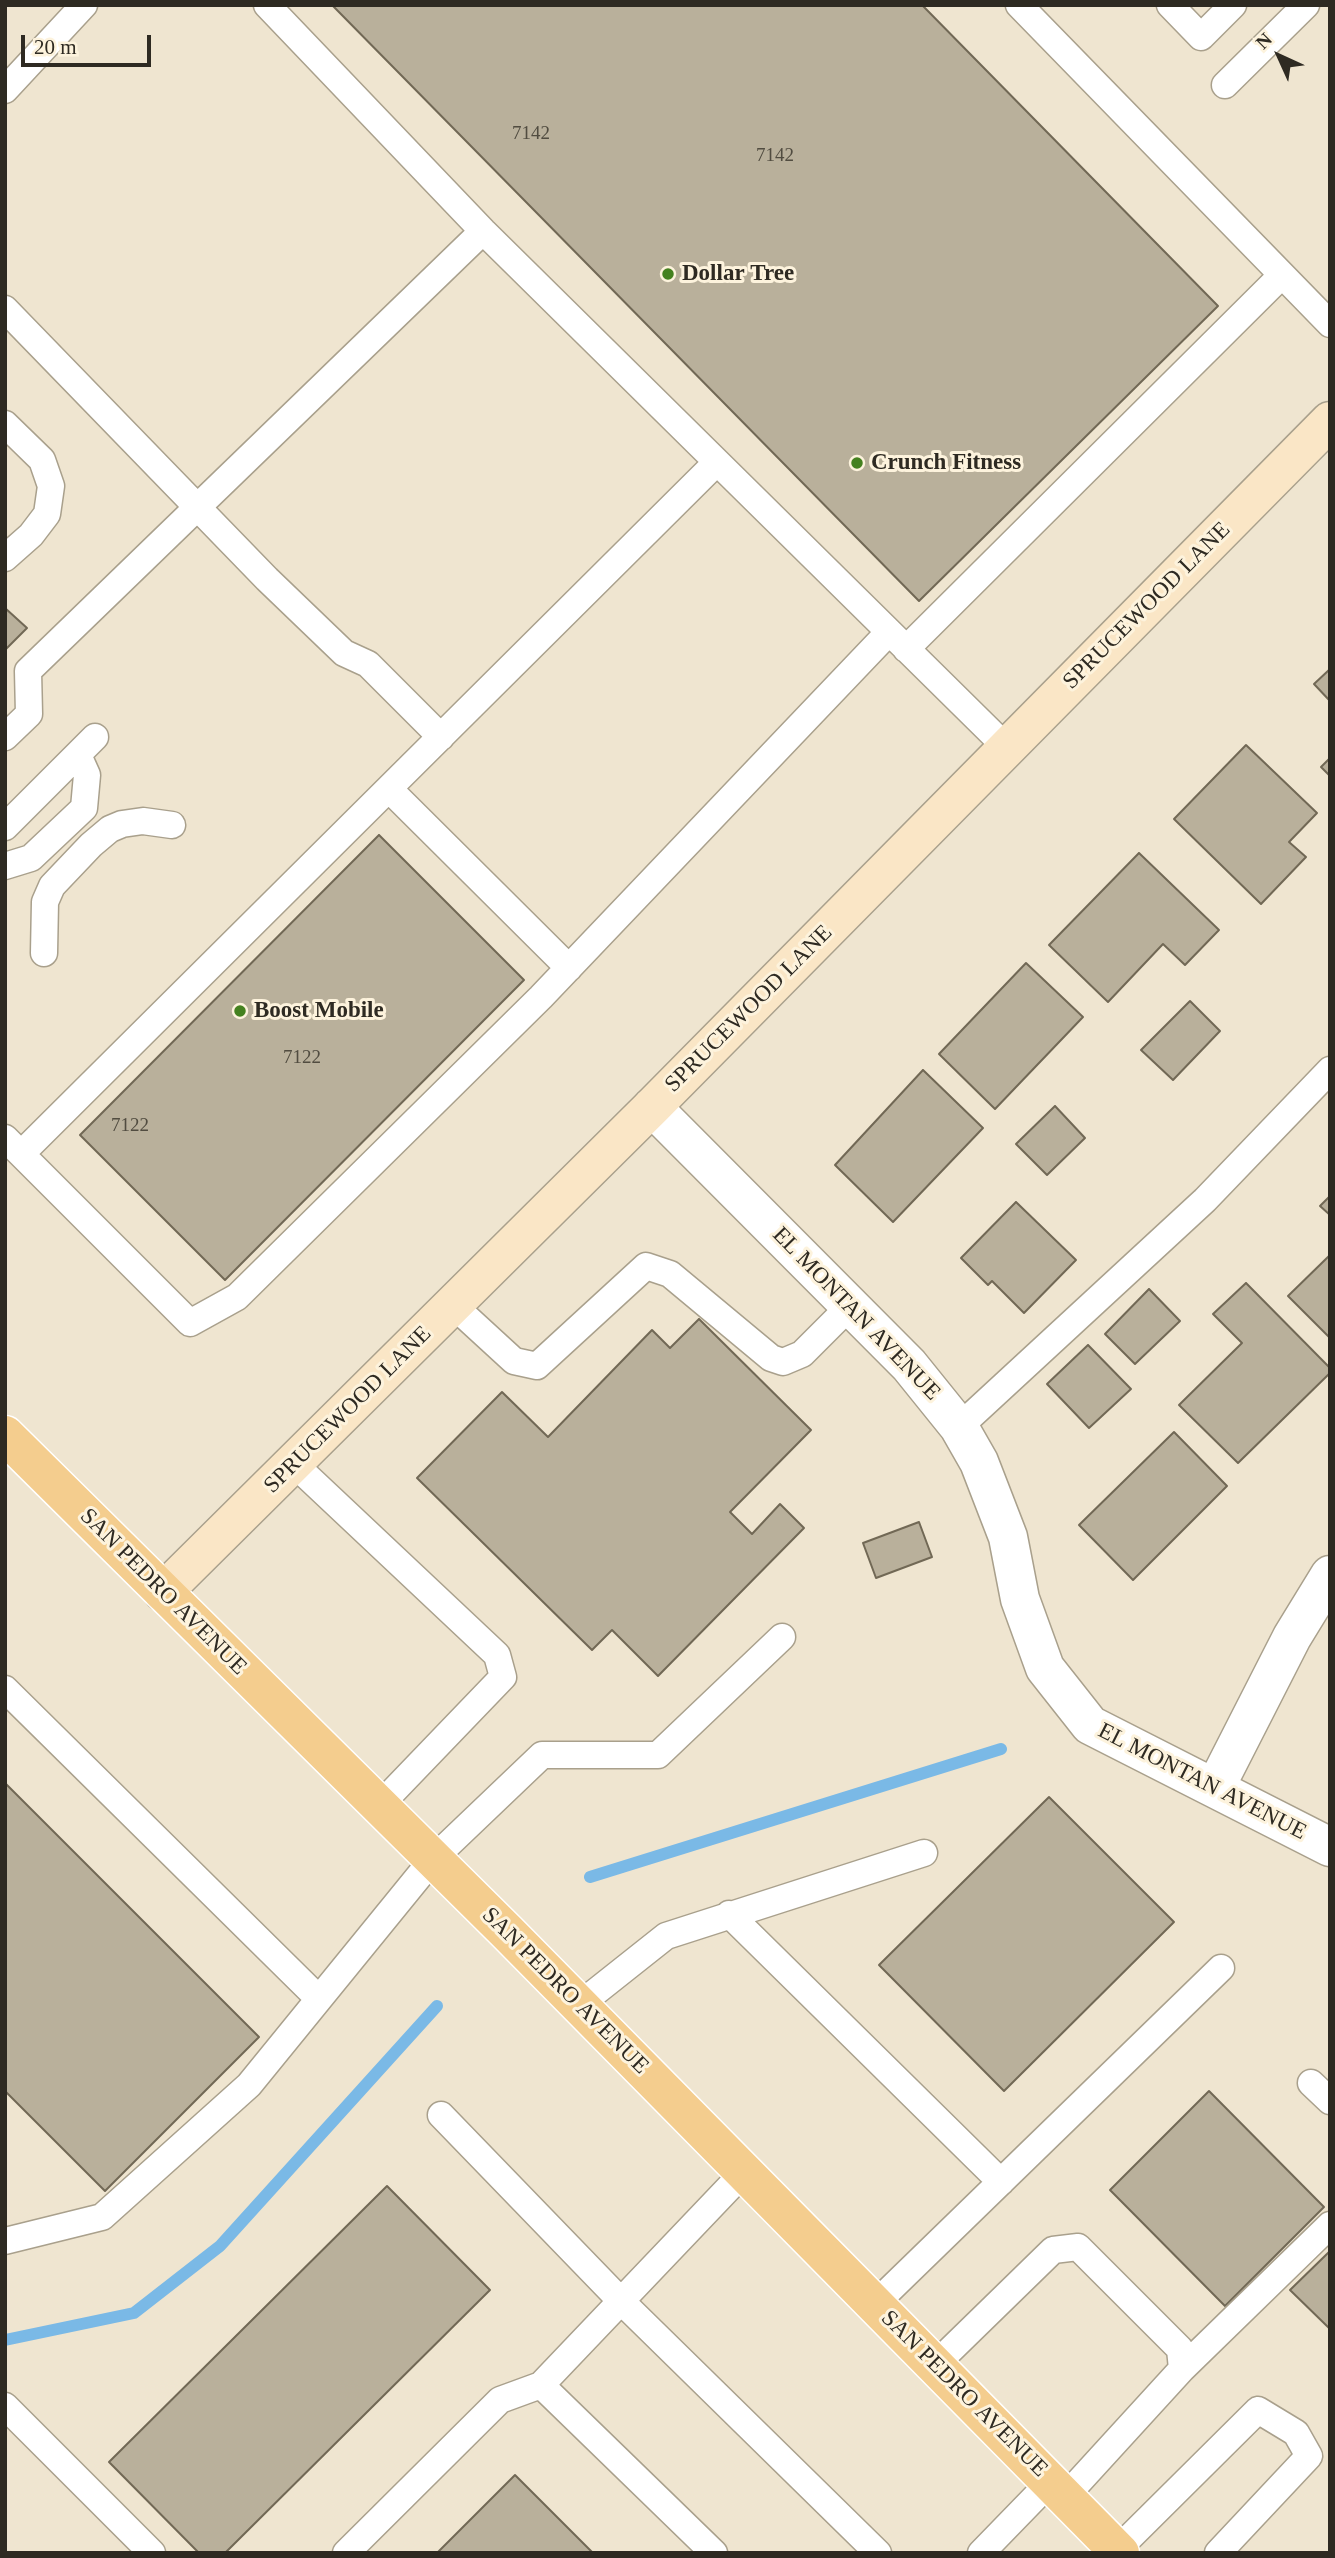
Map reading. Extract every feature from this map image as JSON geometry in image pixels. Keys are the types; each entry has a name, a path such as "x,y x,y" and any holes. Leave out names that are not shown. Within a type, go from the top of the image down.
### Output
{"main road":[{"name":"SAN PEDRO AVENUE","path":"5,1435 579,2005 1119,2552"}],"street":[{"name":"SPRUCEWOOD LANE","path":"163,1592 652,1107 1330,421"},
{"name":"EL MONTAN AVENUE","path":"652,1107 909,1365 959,1427 979,1462 1008,1537 1020,1599 1045,1668 1090,1725 1330,1847"},
{"path":"1215,1788 1292,1637 1330,1576"}],"lane":[{"path":"5,90 84,5"},
{"path":"267,5 483,231 1007,748"},
{"path":"1019,5 1330,324"},
{"path":"1170,5 1201,37 1233,5"},
{"path":"1225,85 1306,5"},
{"path":"5,737 29,714 29,671 198,504 483,231"},
{"path":"717,462 389,789 13,1146 190,1323 237,1297 898,640 1282,275"},
{"path":"5,309 198,504 267,579 344,653 368,664 441,737"},
{"path":"5,424 42,460 51,486 47,514 31,536 5,558"},
{"path":"5,827 87,746 84,808 30,858 5,866"},
{"path":"389,789 569,968"},
{"path":"44,953 45,902 52,886 91,845 110,829 122,824 143,821 172,825"},
{"path":"959,1427 1205,1200 1330,1070"},
{"path":"453,1305 514,1362 537,1366 646,1266 670,1274 771,1358 783,1362 802,1354 850,1306"},
{"path":"293,1463 497,1655 503,1677 379,1806"},
{"path":"5,2241 102,2217 248,2085 433,1859 542,1755 658,1755 782,1637"},
{"path":"5,1689 318,1999"},
{"path":"579,2005 666,1936 924,1853"},
{"path":"729,1914 1001,2182"},
{"path":"875,2304 1222,1968"},
{"path":"441,2115 621,2301 878,2553"},
{"path":"346,2553 500,2400 541,2385 744,2172"},
{"path":"981,2553 1057,2489 1330,2225"},
{"path":"935,2365 1053,2249 1078,2247 1180,2349 1182,2369"},
{"path":"541,2385 714,2553"},
{"path":"5,2406 152,2553"},
{"path":"1119,2552 1258,2410 1296,2433 1309,2456 1218,2553"}],"building":[{"path":"332,5 922,5 1218,306 919,601"},
{"path":"5,608 27,628 5,650"},
{"path":"1330,669 1330,701 1314,684"},
{"path":"1246,745 1317,813 1289,842 1306,857 1261,904 1174,819"},
{"path":"1330,758 1330,776 1321,767"},
{"path":"379,835 524,980 225,1280 80,1135"},
{"path":"1139,853 1219,930 1185,965 1163,944 1108,1002 1049,945"},
{"path":"1026,963 1083,1017 995,1109 939,1054"},
{"path":"1190,1001 1220,1031 1173,1080 1141,1050"},
{"path":"923,1070 983,1128 893,1222 835,1165"},
{"path":"1055,1106 1085,1138 1047,1175 1016,1144"},
{"path":"1330,1196 1330,1215 1320,1206"},
{"path":"1016,1202 1076,1260 1024,1313 992,1281 988,1285 961,1258"},
{"path":"1330,1255 1330,1338 1288,1296"},
{"path":"1246,1283 1330,1368 1330,1373 1238,1463 1179,1405 1242,1343 1213,1314"},
{"path":"1149,1289 1180,1321 1135,1364 1105,1334"},
{"path":"699,1319 811,1430 730,1512 752,1534 780,1504 804,1528 658,1676 612,1630 592,1650 417,1478 502,1392 548,1437 652,1330 670,1348"},
{"path":"1088,1345 1131,1389 1089,1428 1047,1384"},
{"path":"1174,1432 1227,1486 1133,1580 1079,1525"},
{"path":"919,1522 932,1557 876,1578 863,1543"},
{"path":"5,1783 259,2037 105,2191 5,2091"},
{"path":"1049,1797 1174,1922 1004,2091 879,1965"},
{"path":"1209,2091 1324,2207 1225,2306 1110,2190"},
{"path":"387,2186 490,2290 225,2553 199,2553 109,2462"},
{"path":"1330,2251 1330,2329 1290,2290"},
{"path":"515,2475 593,2553 437,2553"}],"waterway":[{"path":"590,1877 1001,1749"},
{"path":"5,2340 134,2313 220,2246 437,2006"}],"place":[{"name":"Dollar Tree","path":"668,274"},
{"name":"Crunch Fitness","path":"857,463"},
{"name":"Boost Mobile","path":"240,1011"}]}
